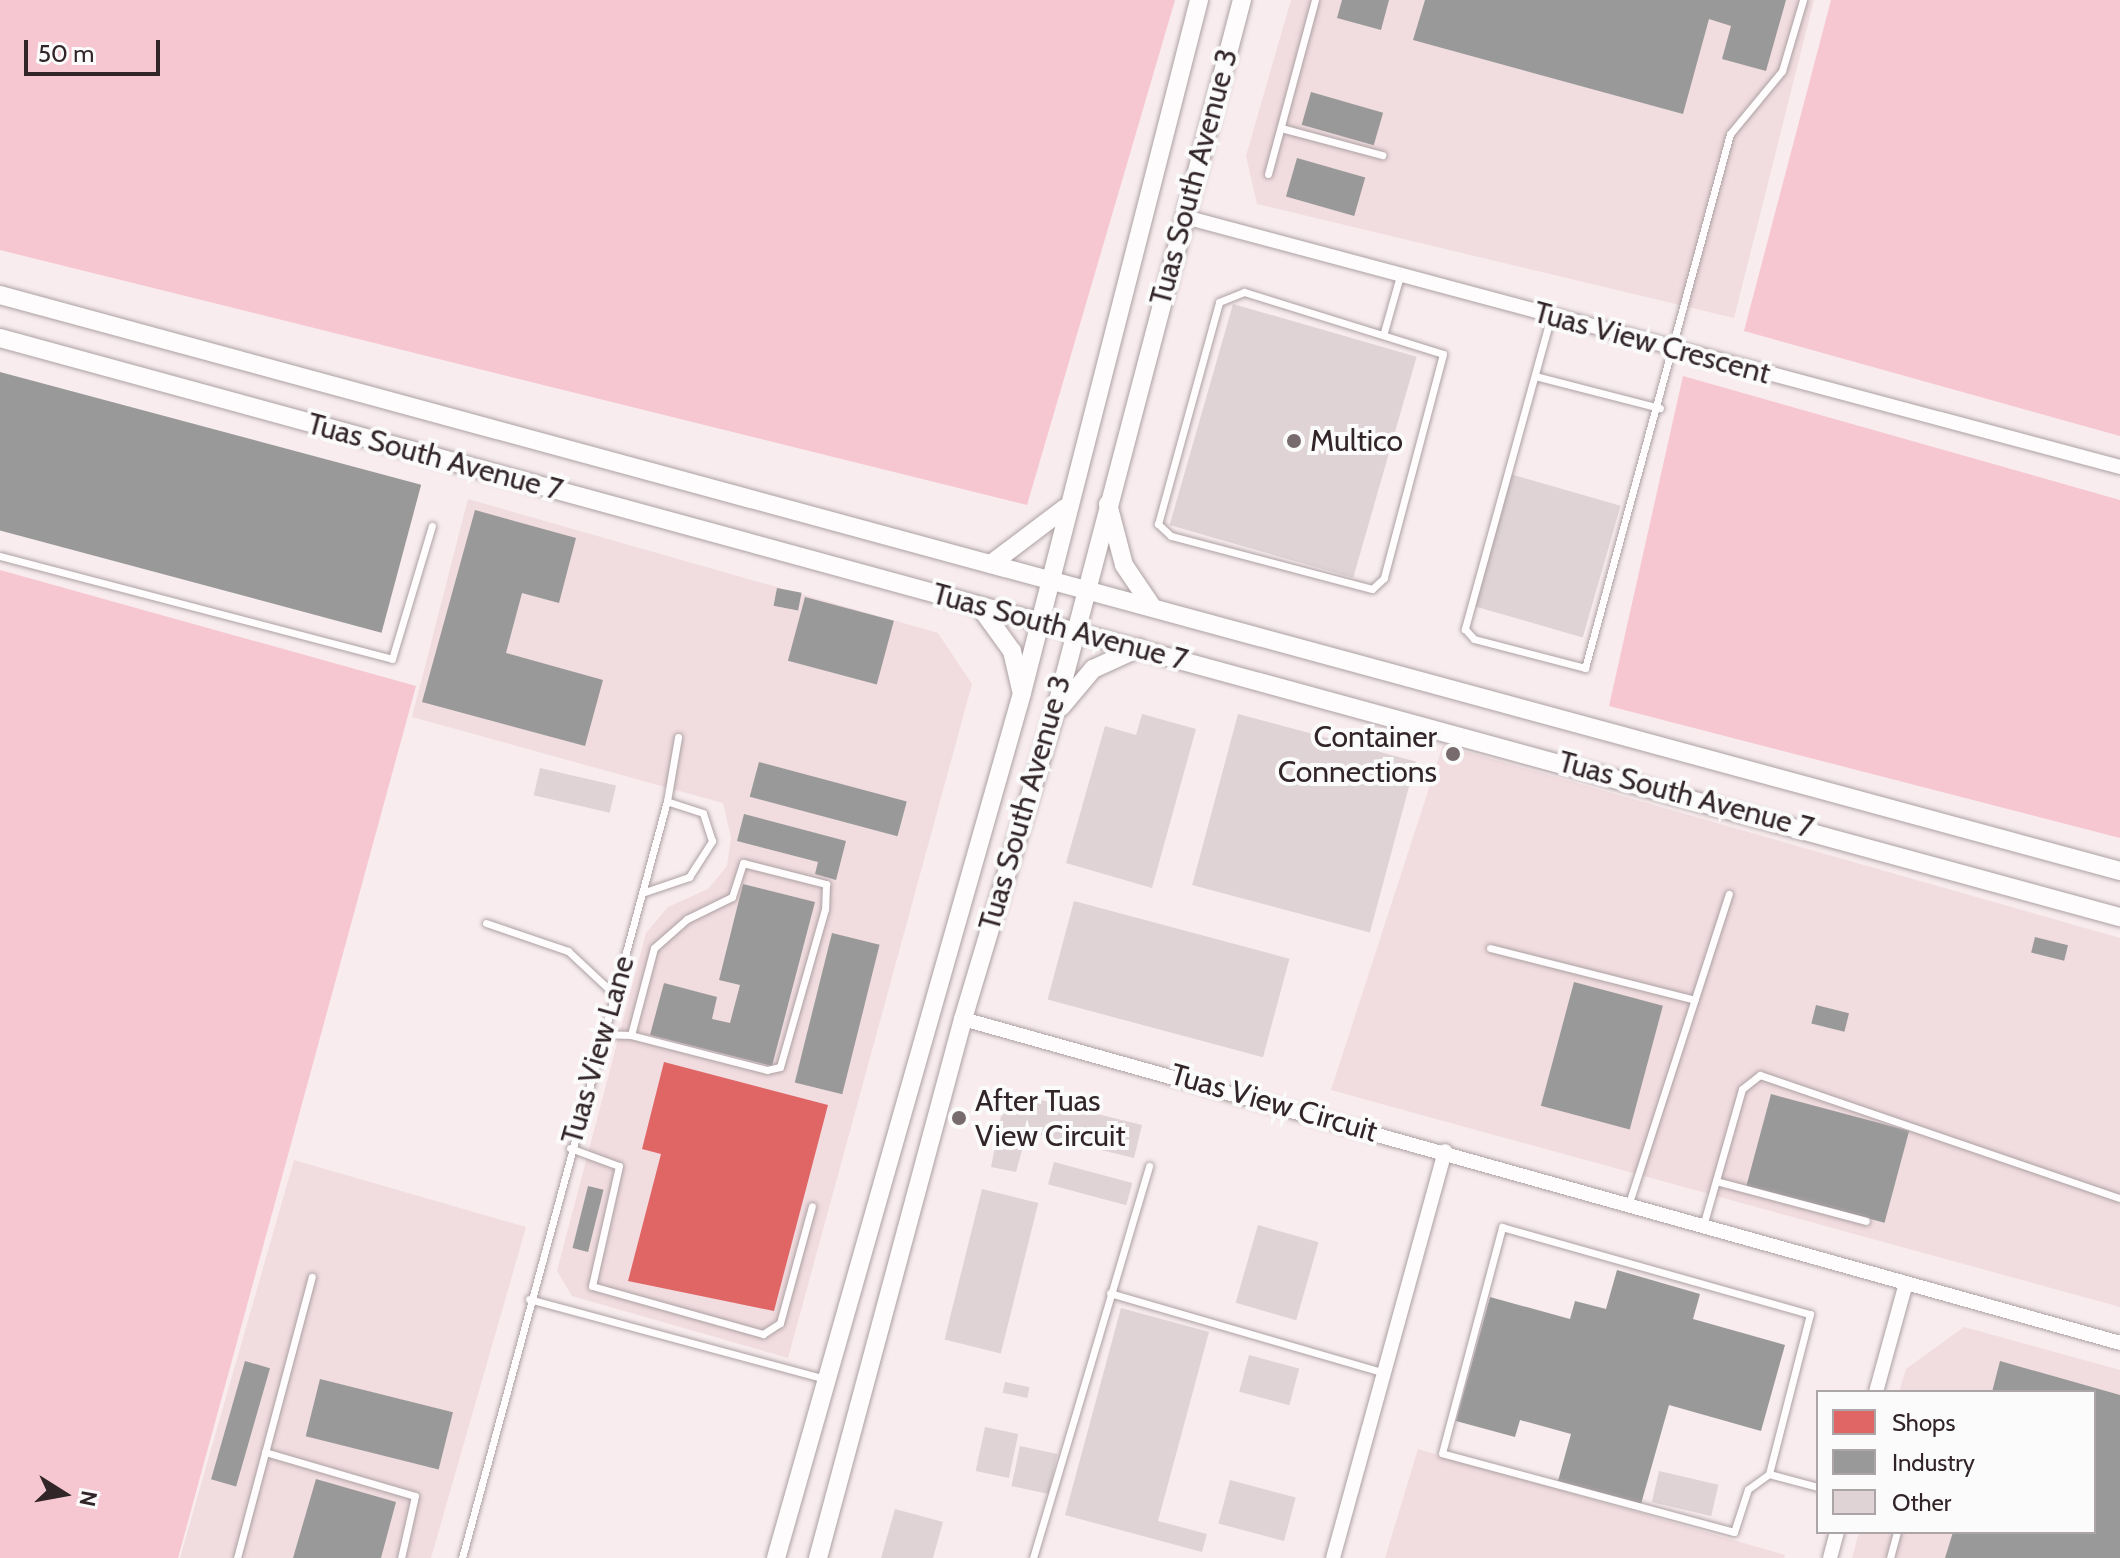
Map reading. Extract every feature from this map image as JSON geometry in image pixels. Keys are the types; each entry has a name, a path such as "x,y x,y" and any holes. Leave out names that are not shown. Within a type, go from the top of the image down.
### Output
{"street":[{"name":"Tuas South Avenue 3","path":"776,1558 1022,693 1049,576 1199,0"},
{"name":"Tuas South Avenue 3","path":"818,1558 963,1019 1054,716 1073,632 1242,0"},
{"name":"Tuas View Crescent","path":"1185,217 2120,467"},
{"name":"Tuas South Avenue 7","path":"0,295 991,564 1049,576 2120,871"},
{"name":"Tuas South Avenue 7","path":"0,338 2120,917"},
{"path":"1108,501 1124,565 1151,605"},
{"path":"991,564 1069,504"},
{"path":"980,607 1012,651 1022,693"},
{"path":"1054,716 1093,669 1139,648"},
{"name":"Tuas View Circuit","path":"963,1019 1629,1203 1905,1287 2120,1343"},
{"path":"1333,1558 1445,1151"},
{"path":"1877,1390 1905,1287"},
{"path":"1834,1557 1837,1534"}],"lane":[{"path":"1268,174 1315,0"},
{"path":"1551,316 1465,629 1474,639 1580,668 1591,657 1660,408 1730,134 1782,71 1803,0"},
{"path":"1281,128 1382,155"},
{"path":"1384,332 1400,276"},
{"path":"1244,292 1384,332 1437,347 1443,362 1380,584 1372,589 1162,531 1157,516 1227,294 1244,292"},
{"path":"1535,376 1660,408"},
{"path":"0,556 392,659 432,526"},
{"name":"Tuas View Lane","path":"462,1558 529,1299 667,801 678,737"},
{"path":"642,893 689,877 712,841 703,813 667,801"},
{"path":"602,1034 631,1035 767,1070 780,1067 825,909 826,884 743,863 732,897 687,919 654,948 631,1035"},
{"path":"1629,1203 1729,894"},
{"path":"486,923 568,951 614,994"},
{"path":"1490,948 1695,1000"},
{"path":"1703,1226 1742,1089 1760,1075 2120,1198"},
{"path":"570,1148 619,1166 592,1286 763,1334 780,1323 812,1206"},
{"path":"1033,1558 1149,1166"},
{"path":"1716,1181 1866,1221"},
{"path":"1502,1227 1807,1311 1811,1324 1769,1474 1748,1489 1736,1530 1727,1533 1446,1456 1440,1445 1502,1227"},
{"path":"237,1558 312,1277"},
{"path":"1110,1293 1385,1373"},
{"path":"529,1299 825,1379"},
{"path":"265,1452 415,1496 401,1558"},
{"path":"1769,1474 1816,1486"},
{"path":"1890,1558 1896,1534"}],"shaded area":[{"path":"0,0 1175,0 1027,505 0,250"},
{"path":"1291,0 1814,0 1734,318 1257,204 1246,156"},
{"path":"1831,0 2120,0 2120,436 1744,331"},
{"path":"1683,376 2120,500 2120,838 1609,706"},
{"path":"468,499 938,633 972,684 788,1358 572,1296 557,1271 646,933 668,907 708,889 727,866 731,837 723,803 412,717"},
{"path":"0,570 416,686 178,1558 0,1558"},
{"path":"1443,745 2120,938 2120,1307 1331,1090"},
{"path":"294,1160 526,1227 431,1558 180,1558"},
{"path":"1964,1327 2120,1370 2120,1558 1852,1558 1858,1534 2096,1534 2096,1390 1900,1390 1906,1369"},
{"path":"1418,1449 1785,1555 1784,1558 1385,1558"}],"building: Shops":[{"path":"664,1062 828,1105 774,1311 628,1281 661,1154 642,1149"}],"building: Industry":[{"path":"1342,0 1389,0 1381,30 1337,18"},
{"path":"1425,0 1786,0 1766,71 1722,59 1731,26 1709,19 1683,114 1413,40"},
{"path":"1311,92 1383,113 1374,145 1302,125"},
{"path":"1297,158 1365,178 1354,216 1286,196"},
{"path":"0,372 421,485 382,633 0,530"},
{"path":"475,510 576,538 559,603 522,593 506,653 603,680 585,746 422,702"},
{"path":"777,588 802,593 798,610 774,606"},
{"path":"805,597 894,621 877,685 788,661"},
{"path":"759,762 907,802 897,836 750,797"},
{"path":"744,814 846,841 836,880 815,874 818,862 737,841"},
{"path":"743,884 815,902 772,1066 650,1035 664,983 717,997 712,1019 730,1023 740,985 719,980"},
{"path":"832,933 880,945 842,1094 795,1082"},
{"path":"2035,937 2068,945 2064,961 2031,953"},
{"path":"1574,982 1663,1006 1630,1129 1541,1106"},
{"path":"1816,1005 1849,1013 1844,1032 1811,1023"},
{"path":"1771,1094 1909,1131 1885,1223 1746,1186"},
{"path":"588,1186 604,1190 588,1252 573,1248"},
{"path":"1617,1270 1700,1294 1693,1319 1785,1345 1761,1431 1669,1405 1641,1504 1558,1481 1571,1434 1520,1420 1515,1437 1456,1421 1490,1297 1570,1319 1575,1301 1606,1309"},
{"path":"245,1361 270,1368 236,1486 211,1479"},
{"path":"2000,1361 2120,1395 2120,1558 1945,1558 1952,1534 2096,1534 2096,1390 1993,1390"},
{"path":"320,1379 453,1412 439,1469 306,1436"},
{"path":"316,1479 396,1502 381,1558 293,1558"}],"building: Other":[{"name":"Multico","path":"1233,304 1417,357 1353,578 1170,525"},
{"path":"1510,474 1621,506 1583,637 1472,606"},
{"path":"1142,714 1196,729 1152,888 1066,863 1105,726 1136,735"},
{"path":"1238,714 1416,762 1370,933 1192,885"},
{"path":"540,768 616,786 610,813 534,795"},
{"path":"1074,901 1289,959 1263,1057 1048,1000"},
{"path":"1025,1096 1142,1125 1134,1158 1027,1132 1016,1172 991,1167 1001,1116"},
{"path":"1054,1162 1132,1183 1126,1205 1048,1184"},
{"path":"982,1189 1038,1203 1001,1353 945,1339"},
{"path":"1258,1225 1319,1242 1296,1320 1236,1303"},
{"path":"1121,1308 1209,1332 1158,1521 1207,1534 1202,1552 1065,1515"},
{"path":"1249,1355 1299,1368 1289,1405 1239,1392"},
{"path":"1005,1382 1029,1387 1027,1398 1003,1393"},
{"path":"985,1427 1018,1434 1009,1478 976,1471"},
{"path":"1020,1446 1057,1454 1049,1494 1011,1486"},
{"path":"1659,1471 1718,1485 1711,1516 1652,1502"},
{"path":"1230,1480 1296,1498 1284,1541 1218,1523"},
{"path":"895,1509 943,1522 933,1558 881,1558"}],"place":[{"name":"Multico","path":"1294,441"},
{"name":"Container Connections","path":"1453,754"},
{"name":"After Tuas View Circuit","path":"959,1118"}]}
